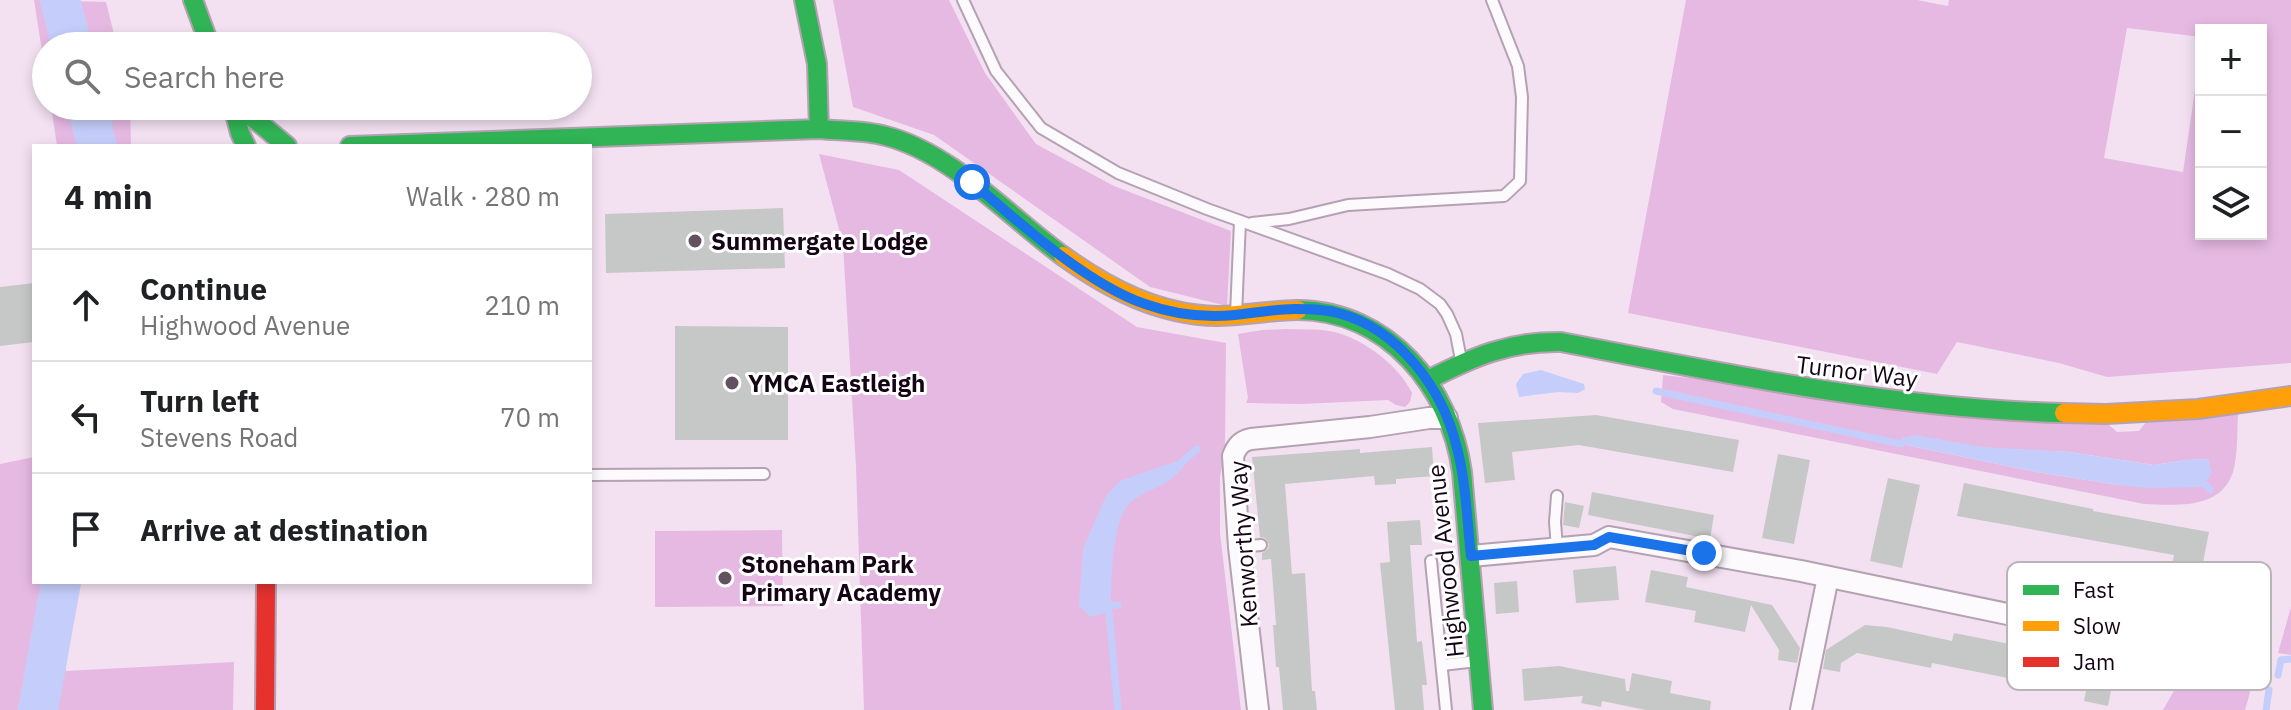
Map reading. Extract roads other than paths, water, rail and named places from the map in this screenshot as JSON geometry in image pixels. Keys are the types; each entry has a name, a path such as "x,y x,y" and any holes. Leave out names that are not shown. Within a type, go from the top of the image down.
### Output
{"street":[{"path":"193,0 205,32"},
{"path":"804,0 814,34 820,94 819,129"},
{"path":"238,120 245,144"},
{"path":"254,120 284,144"},
{"name":"Highwood Avenue","path":"417,144 443,141 580,142 819,129 876,134 890,137 941,161 972,182 1062,255 1103,283 1143,304 1192,314 1236,315 1292,309 1334,312 1379,333 1428,380 1447,418 1458,452 1471,556 1483,710"},
{"name":"Turnor Way","path":"1428,380 1484,352 1517,343 1543,341 1803,389 1991,411 2104,416 2192,410 2291,396"},
{"name":"Kenworthy Way","path":"1258,710 1239,547 1233,456 1237,446 1251,439 1447,418"},
{"path":"1471,556 1594,545 1609,537 2007,614"},
{"path":"1801,710 1828,577"},
{"path":"265,710 266,584"}],"lane":[{"path":"963,0 996,71 1041,128 1118,173 1388,274 1420,289 1440,304 1447,314 1456,334 1461,362"},
{"path":"1243,222 1289,219 1348,205 1504,196 1520,181 1522,97 1518,66 1492,0"},
{"path":"1236,315 1236,270 1243,222"},
{"path":"592,475 764,474"},
{"path":"1557,496 1557,548"},
{"path":"1239,547 1261,545"},
{"path":"1431,561 1446,710"},
{"path":"1442,665 1479,661"}],"water":[{"path":"1541,370 1584,384 1585,389 1578,393 1519,397 1516,384 1523,374"},
{"path":"1915,435 1983,447 2069,452 2154,465 2208,459 2212,473 2201,487 2118,485 1901,444 1901,438"},
{"path":"1180,460 1184,466 1178,473 1132,501 1125,509 1116,536 1111,611 1091,617 1079,606 1083,549 1106,496 1120,481"}],"waterway":[{"path":"60,0 68,32"},
{"path":"90,120 96,144"},
{"path":"1656,391 1901,444"},
{"path":"1182,462 1197,449"},
{"path":"2204,483 2210,490"},
{"path":"38,710 61,584"},
{"path":"1111,605 1118,605"},
{"path":"1109,612 1118,710"},
{"path":"2278,675 2281,660 2291,659"},
{"path":"2266,710 2269,690"}],"place":[{"name":"Summergate Lodge","path":"695,241"},
{"name":"YMCA Eastleigh","path":"732,383"},
{"name":"Stoneham Park Primary Academy","path":"725,578"}]}
